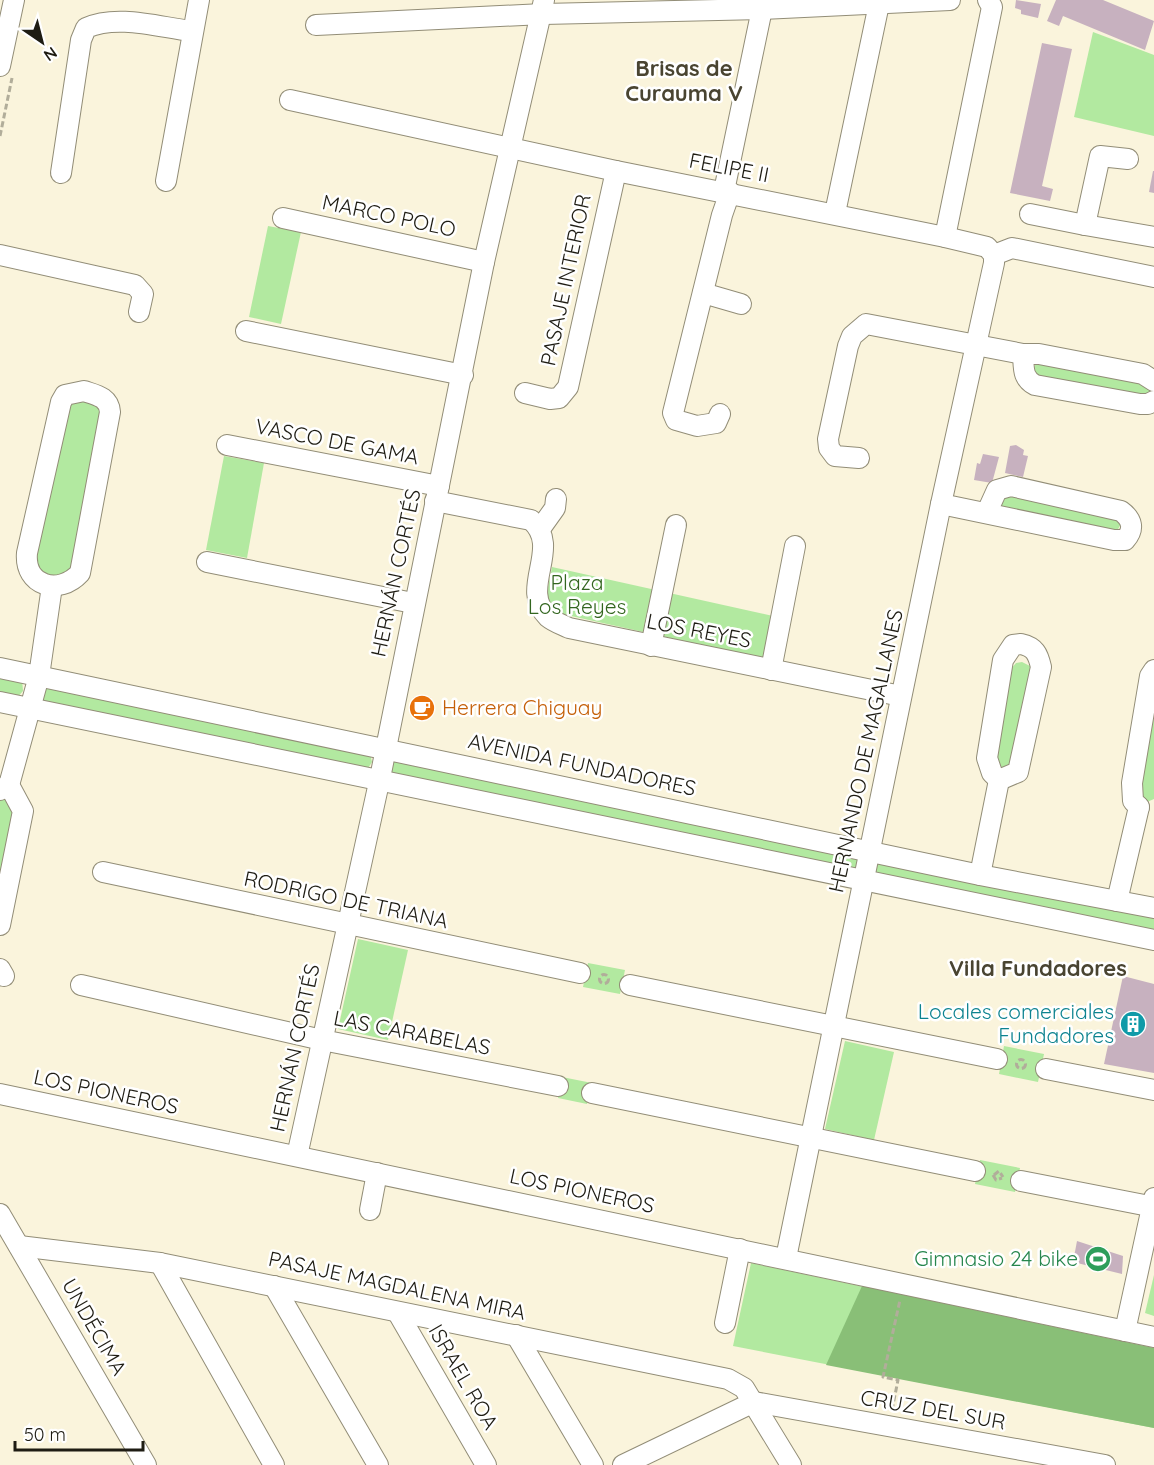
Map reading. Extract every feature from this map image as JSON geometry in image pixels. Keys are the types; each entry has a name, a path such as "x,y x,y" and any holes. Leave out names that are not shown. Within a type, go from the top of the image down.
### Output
{"street":[{"path":"0,66 14,0"},
{"path":"166,181 191,31 199,0"},
{"path":"316,25 543,7 762,9 950,0"},
{"path":"945,237 992,6 988,0"},
{"path":"835,213 879,4"},
{"name":"HERNÁN CORTÉS","path":"297,1156 380,778 413,603 463,375 484,262 543,7"},
{"path":"720,414 716,423 697,426 676,420 674,413 722,215 762,9"},
{"path":"61,173 81,40 86,28 96,23 114,21 191,31"},
{"name":"FELIPE II","path":"290,100 616,171 835,213 945,237 987,247 994,255"},
{"path":"1085,225 1100,156 1128,159"},
{"name":"PASAJE INTERIOR","path":"525,393 550,399 559,398 568,387 616,171"},
{"path":"1030,214 1154,237"},
{"name":"MARCO POLO","path":"284,218 484,262"},
{"path":"994,255 1012,248 1154,277"},
{"path":"0,255 135,285 143,294 139,312"},
{"name":"HERNANDO DE MAGALLANES","path":"786,1258 994,255"},
{"path":"703,293 741,304"},
{"path":"859,458 835,456 829,448 828,440 848,346 858,328 866,324 878,324 1023,354 1039,354 1143,374 1154,381"},
{"path":"246,331 463,375"},
{"path":"1023,354 1024,373 1028,381 1035,386 1140,404 1154,401"},
{"path":"84,391 103,397 110,404 110,412 80,573 66,583 52,586 34,579 28,572 27,553 61,402 64,395 84,391"},
{"name":"VASCO DE GAMA","path":"227,445 437,494"},
{"path":"941,504 1114,540 1125,540 1129,535 1131,523 1129,517 1121,511 1011,486 997,490 987,512"},
{"path":"437,494 531,520 540,529 555,508 556,499"},
{"path":"651,646 676,525"},
{"name":"LOS REYES","path":"540,529 544,543 537,582 538,603 549,618 569,628 901,696"},
{"path":"771,670 795,546"},
{"path":"207,562 413,603"},
{"path":"0,925 23,811 4,788 39,676 52,586"},
{"path":"1021,644 1030,646 1038,653 1041,667 1018,772 999,780 992,773 987,758 1001,671 1007,650 1013,645 1021,644"},
{"name":"AVENIDA FUNDADORES","path":"0,668 980,875 1154,908"},
{"path":"1117,901 1147,805 1133,801 1132,783 1150,676 1154,670"},
{"path":"0,702 380,778 863,881 1154,940"},
{"path":"980,875 999,780"},
{"name":"RODRIGO DE TRIANA","path":"103,872 346,926 580,973"},
{"name":"LAS CARABELAS","path":"81,985 322,1040 558,1086"},
{"path":"630,985 1007,1062"},
{"path":"1046,1069 1154,1090"},
{"name":"LOS PIONEROS","path":"0,1094 1154,1337"},
{"path":"592,1094 811,1136 975,1171"},
{"path":"370,1210 377,1173"},
{"path":"1012,1179 1153,1204 1125,1331"},
{"name":"UNDÉCIMA","path":"0,1214 147,1465"},
{"name":"PASAJE MAGDALENA MIRA","path":"19,1246 160,1263 728,1379 744,1388 791,1465"},
{"path":"725,1323 740,1249"},
{"path":"160,1263 274,1465"},
{"path":"274,1286 378,1465"},
{"name":"ISRAEL ROA","path":"398,1313 486,1465"},
{"path":"516,1335 593,1465"},
{"path":"623,1465 754,1402"},
{"name":"CRUZ DEL SUR","path":"754,1402 1105,1465"}],"path":[{"path":"888,1426 898,1380 883,1377 904,1284"}],"green space":[{"path":"1093,32 1154,55 1154,136 1074,117"},
{"path":"268,226 301,232 281,324 249,317"},
{"path":"1036,362 1146,379 1153,389 1150,396 1037,379 1033,371"},
{"path":"73,398 102,404 76,562 65,577 38,573 33,567 66,407"},
{"path":"224,456 264,463 247,558 206,550"},
{"path":"1008,494 1114,513 1121,524 1117,531 1001,509 1002,500"},
{"name":"Plaza Los Reyes","path":"552,567 773,616 765,659 554,611 546,598"},
{"path":"1022,662 1032,667 1008,773 992,763 1011,669 1016,663"},
{"path":"0,674 22,679 23,691 16,699 0,696"},
{"path":"47,684 370,753 372,762 367,770 43,701 42,693"},
{"path":"1154,715 1154,799 1147,802 1139,795"},
{"path":"396,757 857,854 859,863 853,872 392,777 390,766"},
{"path":"0,795 15,804 0,899"},
{"path":"878,858 1154,916 1154,934 874,876 873,867"},
{"path":"358,939 408,950 388,1040 338,1029"},
{"path":"588,963 625,970 620,994 583,987"},
{"path":"845,1041 894,1052 874,1140 825,1129"},
{"path":"1004,1046 1044,1054 1038,1082 999,1074"},
{"path":"562,1077 592,1083 587,1104 558,1098"},
{"path":"980,1160 1020,1168 1015,1192 975,1184"},
{"path":"751,1263 1154,1348 1154,1428 733,1346"},
{"path":"1154,1275 1154,1316 1145,1313"},
{"path":"862,1286 1154,1348 1154,1428 826,1365"}],"building":[{"path":"1016,0 1041,4 1038,18 1021,14 1021,10 1015,8"},
{"path":"1056,0 1103,0 1154,21 1145,50 1063,16 1059,26 1047,21"},
{"path":"1042,43 1072,49 1042,186 1053,189 1050,201 1010,193"},
{"path":"1154,171 1154,193 1149,192"},
{"path":"1016,445 1024,450 1023,455 1028,456 1023,477 1005,473 1010,446"},
{"path":"983,454 999,457 992,483 974,480 977,463 980,464"},
{"name":"Locales comerciales Fundadores","path":"1123,976 1154,984 1154,1073 1104,1064"},
{"name":"Gimnasio 24 bike","path":"1077,1241 1123,1256 1122,1274 1073,1262"}],"place":[{"name":"Herrera Chiguay","path":"422,708"},
{"name":"Locales comerciales Fundadores","path":"1133,1024"},
{"name":"Gimnasio 24 bike","path":"1098,1259"}],"district":[{"name":"Brisas de Curauma V","path":"684,80"},
{"name":"Villa Fundadores","path":"1038,968"}]}
